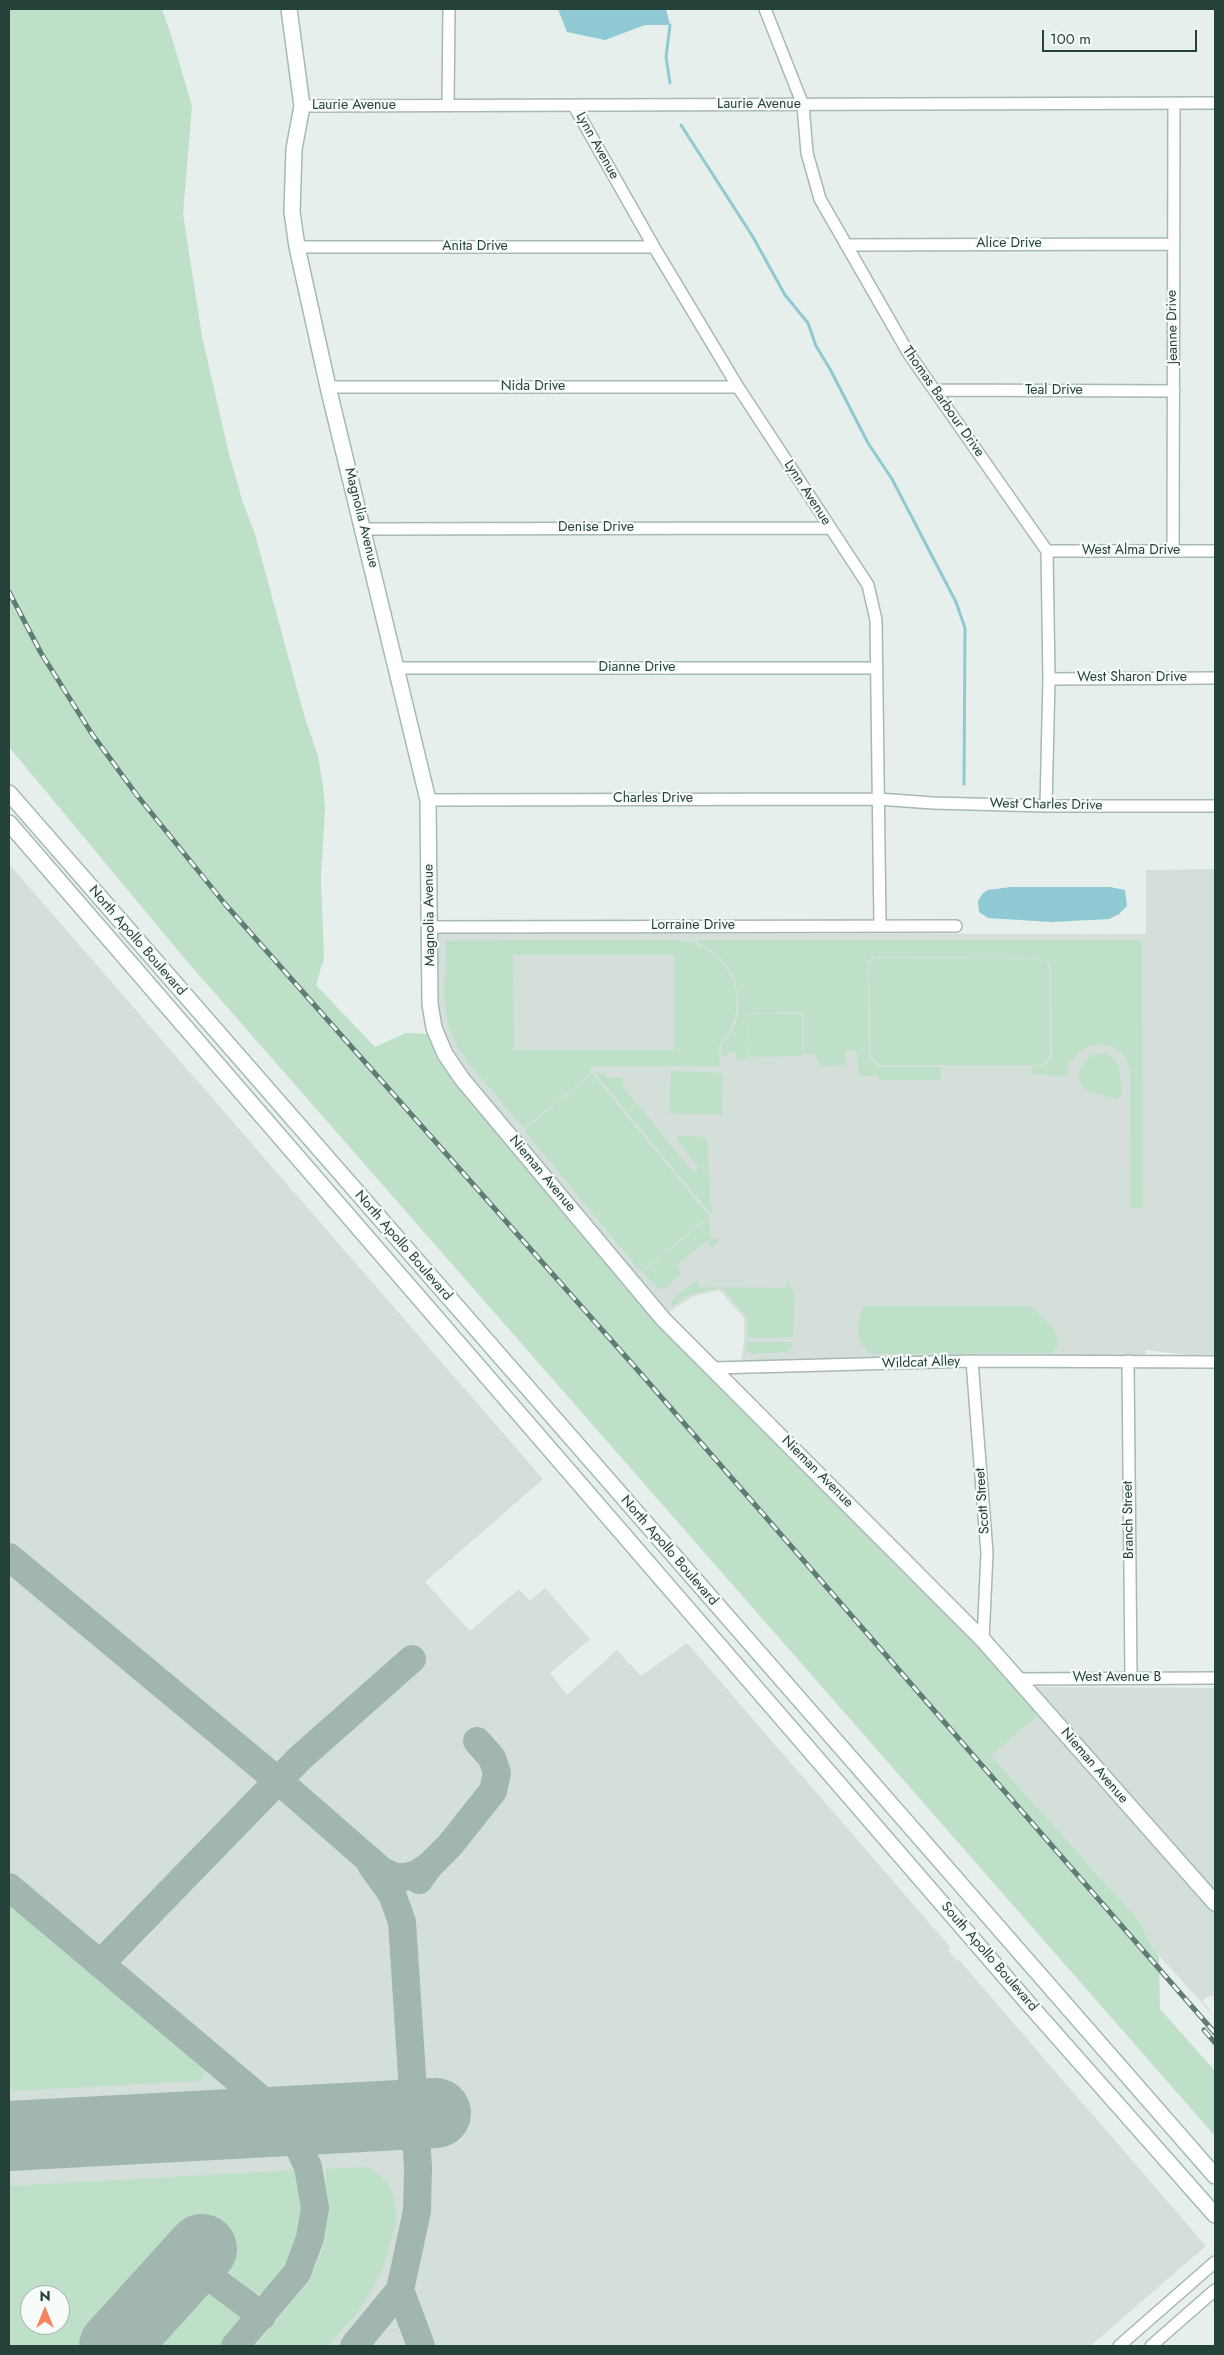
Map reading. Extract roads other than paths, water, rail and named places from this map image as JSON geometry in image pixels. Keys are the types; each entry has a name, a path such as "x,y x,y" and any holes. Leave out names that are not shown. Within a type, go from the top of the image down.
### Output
{"street":[{"name":"Magnolia Avenue","path":"289,9 302,106 294,149 292,212 297,247 328,387 364,529 428,800 430,1004 434,1028"},
{"path":"448,106 449,9"},
{"name":"Thomas Barbour Drive","path":"765,9 803,105 807,153 820,199 909,354 1047,551"},
{"name":"Laurie Avenue","path":"302,106 1215,103"},
{"name":"Jeanne Drive","path":"1173,551 1174,104"},
{"name":"Lynn Avenue","path":"574,106 654,247 738,387 868,585 876,620 880,925"},
{"name":"Alice Drive","path":"846,245 1173,244"},
{"name":"Anita Drive","path":"297,247 654,247"},
{"name":"Nida Drive","path":"328,387 738,387"},
{"name":"Teal Drive","path":"935,390 1174,391"},
{"name":"Denise Drive","path":"364,529 829,528"},
{"path":"1046,806 1049,678 1047,551"},
{"name":"West Alma Drive","path":"1047,551 1215,551"},
{"name":"Dianne Drive","path":"397,668 877,668"},
{"name":"West Sharon Drive","path":"1049,678 1215,678"},
{"name":"North Apollo Boulevard","path":"9,793 798,1699"},
{"name":"Charles Drive","path":"428,800 878,799"},
{"name":"West Charles Drive","path":"878,799 933,803 1046,806 1215,806"},
{"name":"North Apollo Boulevard","path":"9,823 765,1697"},
{"name":"Lorraine Drive","path":"430,927 956,926"},
{"name":"Nieman Avenue","path":"434,1028 445,1054 462,1079 663,1319 714,1368 983,1640 1215,1903"},
{"name":"Branch Street","path":"1128,1361 1131,1678"},
{"name":"Wildcat Alley","path":"714,1368 972,1362 1215,1362"},
{"name":"Scott Street","path":"972,1362 987,1553 983,1640"},
{"name":"West Avenue B","path":"1019,1679 1215,1678"},
{"name":"South Apollo Boulevard","path":"765,1697 1027,2002 1215,2215"},
{"name":"South Apollo Boulevard","path":"798,1699 1215,2176"},
{"path":"1119,2346 1215,2262"},
{"path":"1151,2346 1215,2290"}],"water":[{"path":"558,9 666,9 670,25 645,25 605,40 567,32"},
{"path":"1011,887 1110,887 1125,890 1127,906 1119,914 1109,919 1051,922 988,918 979,912 978,901 983,893 988,890"}],"waterway":[{"path":"670,25 666,57 670,83"},
{"path":"681,125 753,237 785,295 808,323 816,346 868,443 892,479 956,602 965,628 964,784"}],"railway":[{"path":"9,592 41,653 92,734 136,794 225,904 642,1375 1215,2033"},
{"path":"1204,2030 1215,2043"}]}
